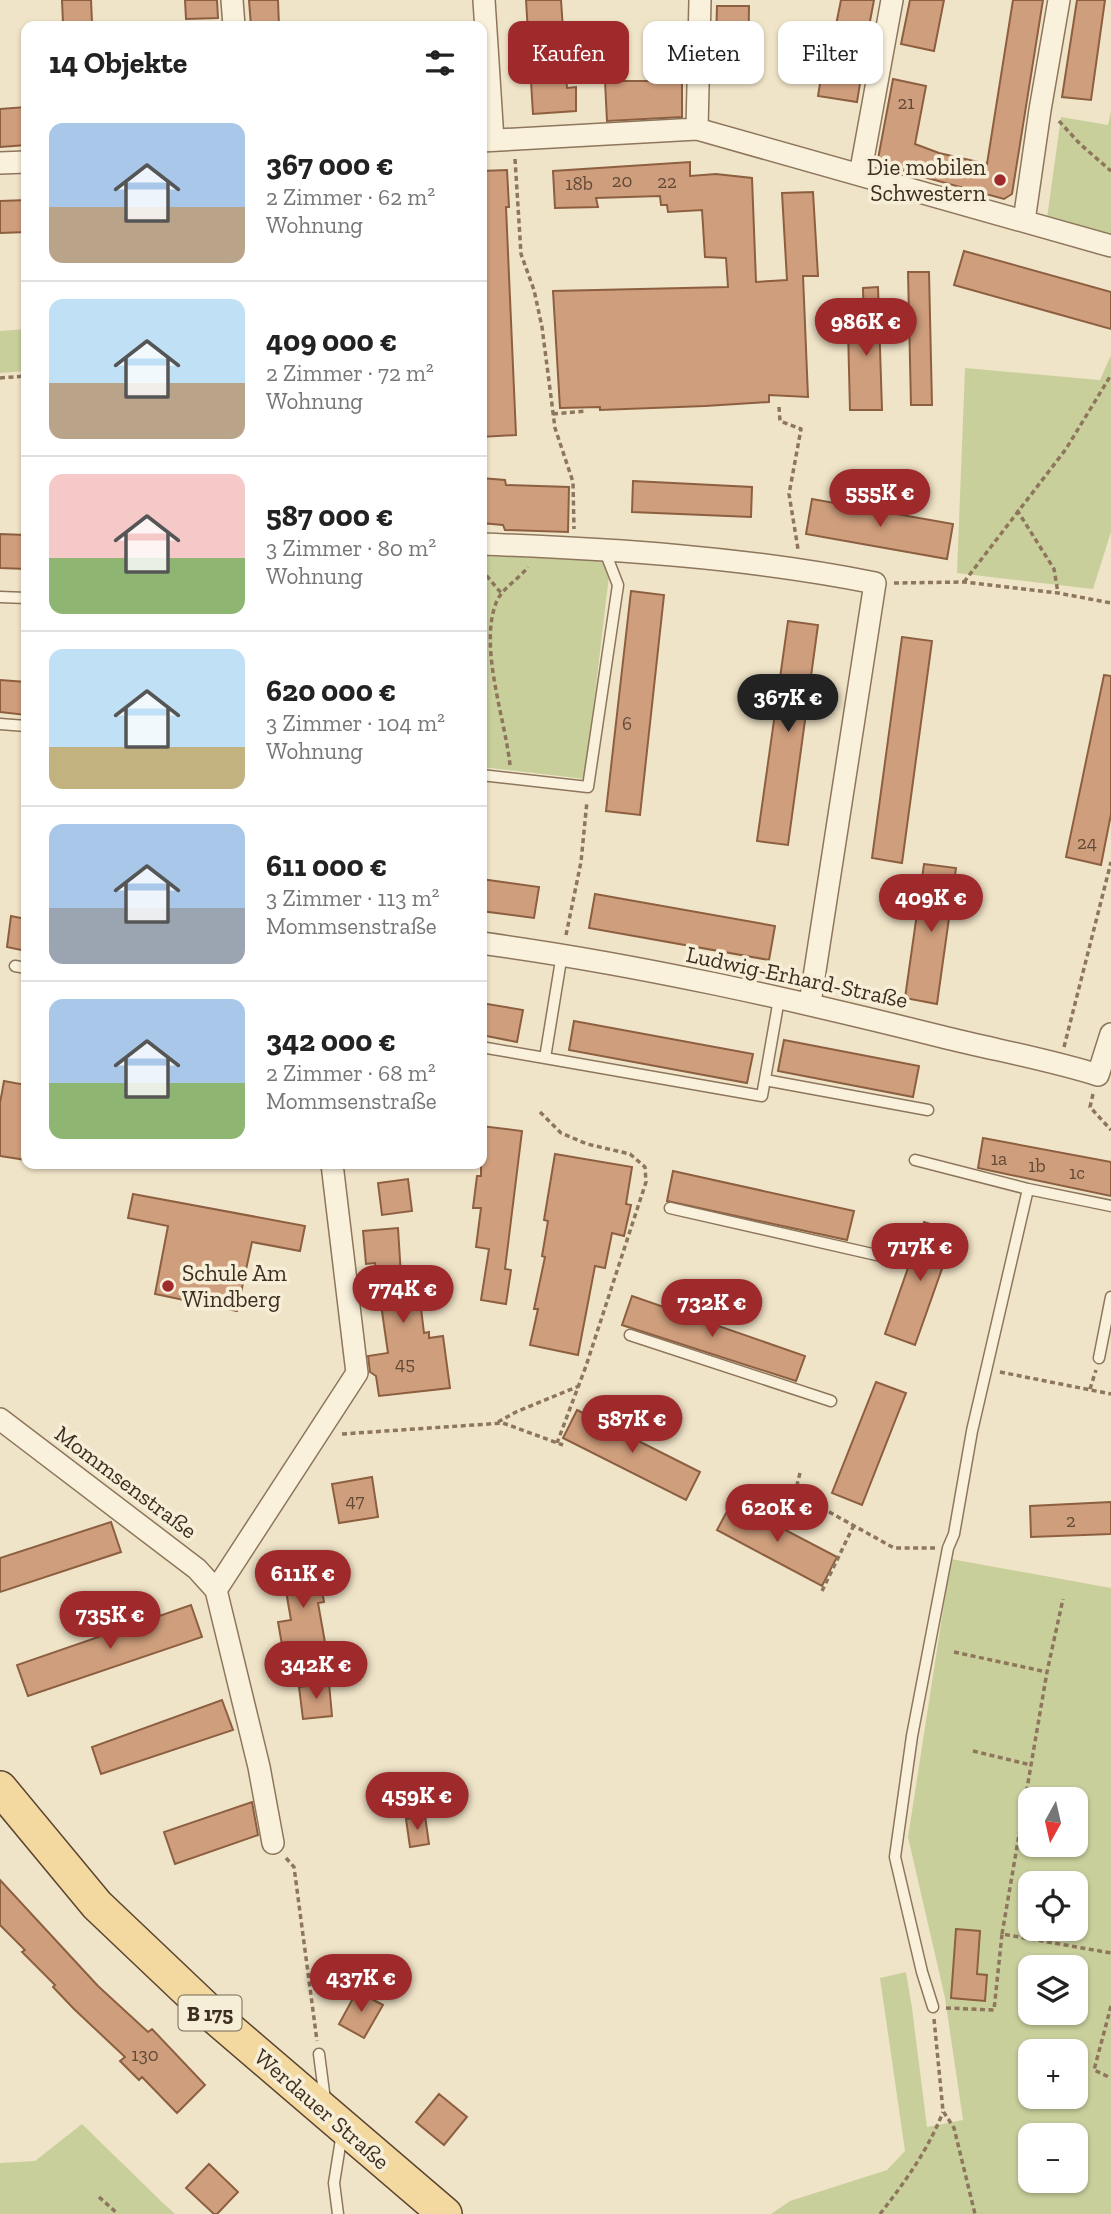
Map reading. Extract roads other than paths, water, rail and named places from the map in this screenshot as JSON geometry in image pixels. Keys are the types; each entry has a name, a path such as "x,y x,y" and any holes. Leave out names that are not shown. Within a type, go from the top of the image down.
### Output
{"main road":[{"name":"Werdauer Straße","path":"0,1788 97,1905 216,2018 445,2214"}],"street":[{"path":"232,0 234,21"},
{"path":"484,0 486,21"},
{"path":"697,129 700,0"},
{"path":"860,175 892,0"},
{"path":"1024,221 1059,0"},
{"path":"487,35 496,140 697,129 1111,246"},
{"path":"0,163 21,162"},
{"path":"487,544 604,549 803,568 875,583 810,1003"},
{"name":"Ludwig-Erhard-Straße","path":"487,944 562,954 810,1003 1060,1063 1098,1075 1111,1034"},
{"path":"272,1843 250,1728 216,1590 357,1373 333,1169"},
{"name":"Mommsenstraße","path":"0,1419 197,1569 216,1590"}],"lane":[{"path":"487,776 588,787 618,585 604,549"},
{"path":"0,597 21,598"},
{"path":"0,724 21,726"},
{"path":"545,1058 562,954"},
{"path":"487,1048 762,1096 779,999"},
{"path":"765,1080 928,1110"},
{"path":"915,1160 1028,1189 1111,1206"},
{"path":"933,2007 895,1857 912,1737 948,1548 954,1534 972,1431 1028,1189"},
{"path":"670,1208 881,1256"},
{"path":"1099,1358 1111,1297"},
{"path":"630,1335 831,1401"},
{"path":"319,2054 335,2120 334,2183 338,2214"}],"place":[{"name":"Die mobilen Schwestern","path":"1000,180"},
{"name":"Schule Am Windberg","path":"168,1286"}]}
